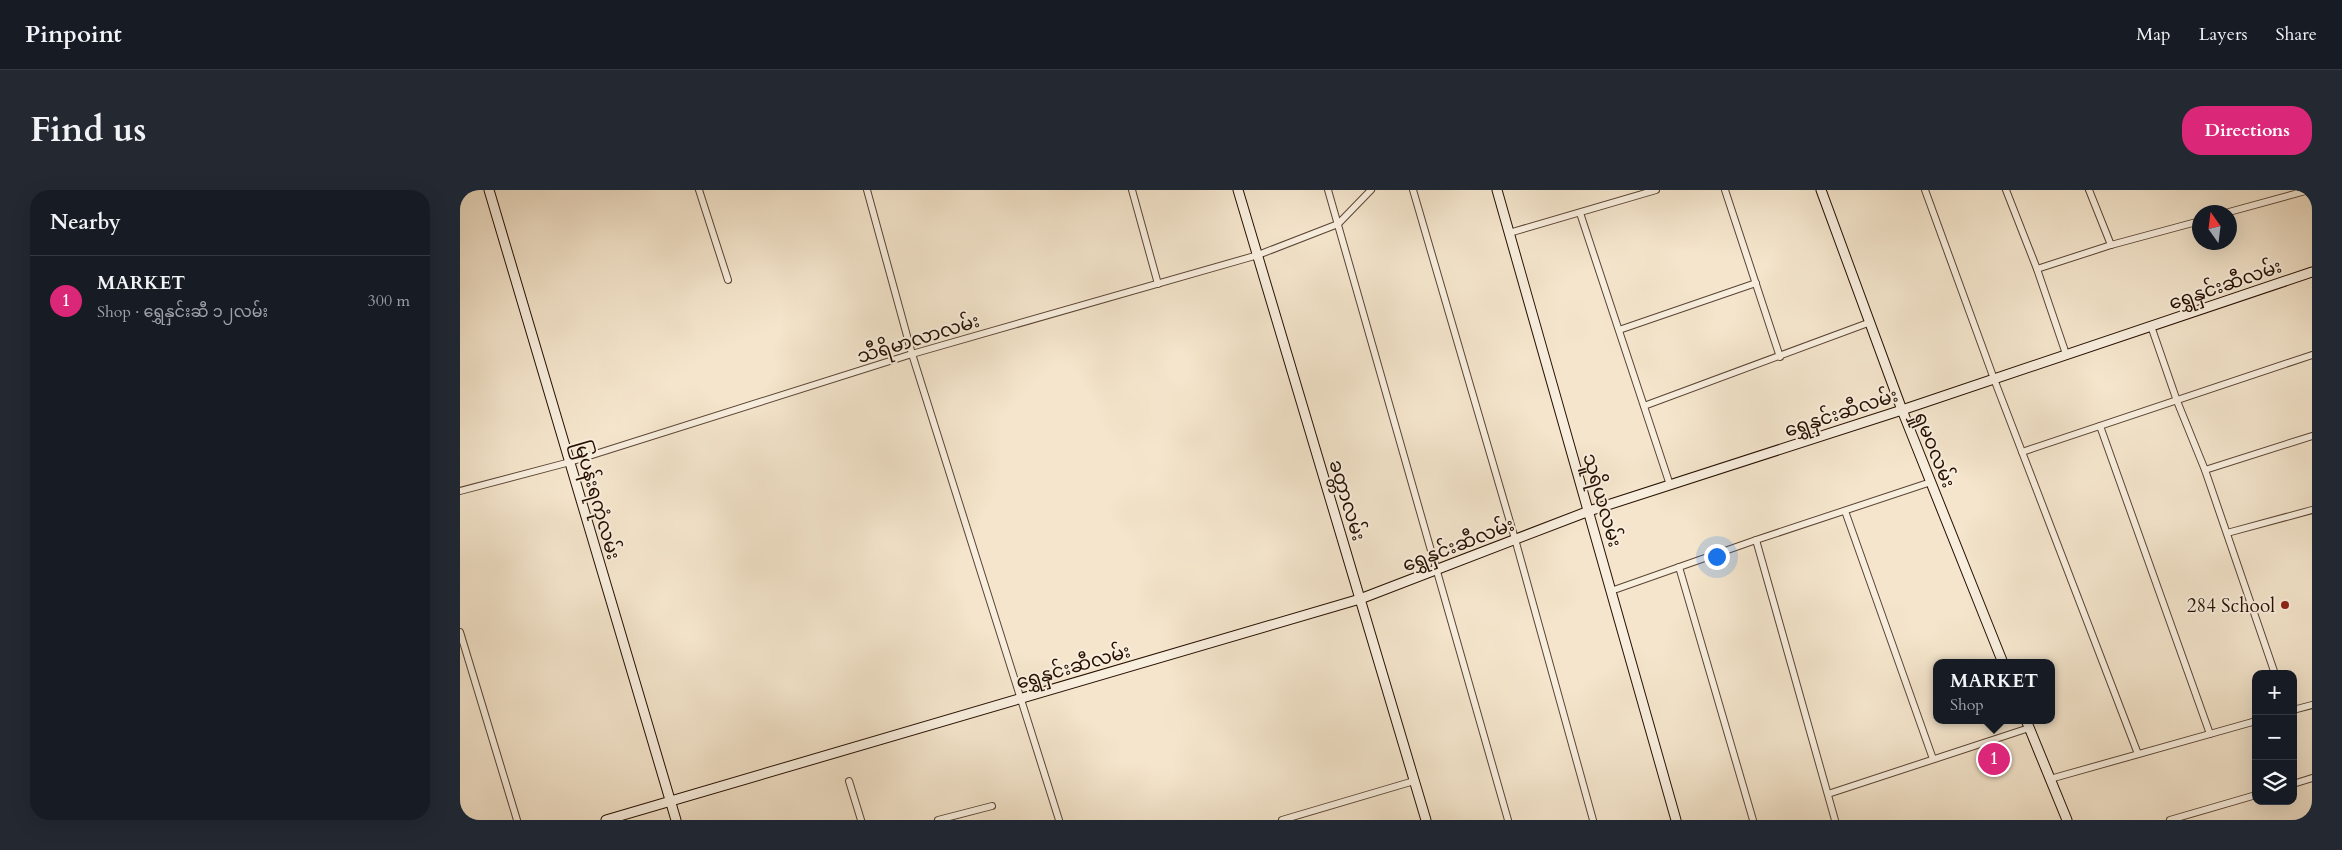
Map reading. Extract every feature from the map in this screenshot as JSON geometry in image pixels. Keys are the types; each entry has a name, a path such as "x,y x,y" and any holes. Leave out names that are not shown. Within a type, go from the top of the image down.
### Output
{"street":[{"name":"မြပန်းရကုံလမ်း","path":"489,190 676,820"},
{"path":"700,190 728,280"},
{"path":"867,190 912,354 1059,820"},
{"path":"1132,190 1158,284"},
{"name":"ခတ္တာလမ်း","path":"1238,190 1426,820"},
{"path":"1328,190 1508,820"},
{"name":"သီရိမာလာလမ်း","path":"460,491 570,462 912,354 1258,255 1338,224 1371,190"},
{"path":"1413,190 1515,540 1593,820"},
{"name":"သူရိယလမ်း","path":"1497,190 1676,820"},
{"path":"1509,233 1656,190"},
{"path":"1725,190 1780,357"},
{"name":"ရှုမဝလမ်း","path":"1820,190 1868,323 2001,659"},
{"path":"1925,190 1994,379 2138,754"},
{"path":"2006,190 2066,354"},
{"path":"2089,190 2111,246"},
{"path":"2237,210 2311,191"},
{"path":"1580,213 1670,485"},
{"path":"2036,269 2192,223"},
{"name":"ရွှေနှင်းဆီလမ်း","path":"606,820 1360,599 1589,511 1902,410 2312,272"},
{"path":"1619,330 1756,283"},
{"path":"1644,406 1868,323"},
{"path":"2151,326 2176,401 2205,470 2274,670"},
{"path":"2022,452 2312,355"},
{"path":"2100,426 2210,734"},
{"path":"2205,470 2312,436"},
{"path":"1611,590 1931,482"},
{"path":"2227,533 2312,510"},
{"path":"1845,511 1933,759"},
{"path":"1756,540 1835,820"},
{"path":"1680,567 1753,820"},
{"path":"460,632 517,820"},
{"path":"2297,709 2312,705"},
{"path":"2050,779 2252,722"},
{"path":"1828,794 1933,759 2028,724 2066,820"},
{"path":"2297,783 2312,778"},
{"path":"849,781 861,820"},
{"path":"1282,820 1414,781"},
{"path":"2170,820 2252,796"},
{"path":"938,820 992,806"}],"place":[{"name":"284 School","path":"2285,605"},
{"name":"MARKET","path":"1994,759"}]}
